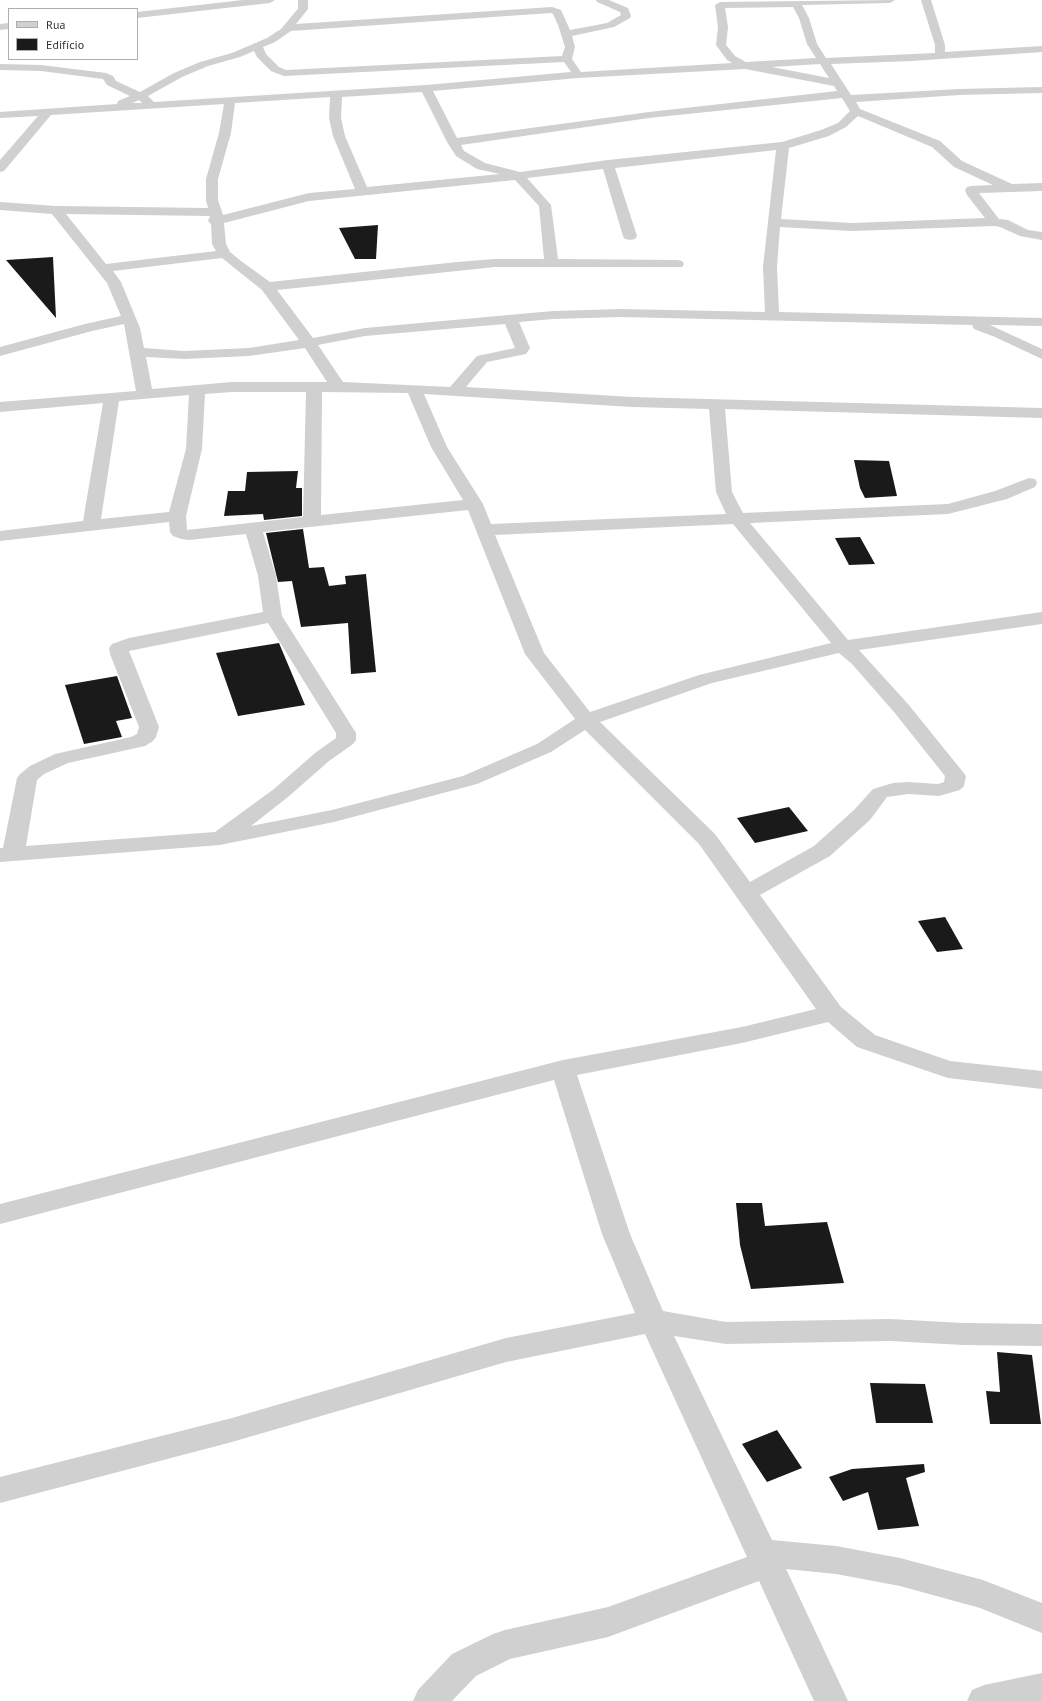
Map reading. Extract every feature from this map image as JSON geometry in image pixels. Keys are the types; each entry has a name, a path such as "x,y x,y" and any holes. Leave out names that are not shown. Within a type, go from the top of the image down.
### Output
{"street":[{"path":"138,15 270,0"},
{"path":"106,108 140,96 178,75 204,64 236,55 260,51 288,28 303,9 303,0"},
{"path":"567,34 610,25 626,16 624,10 601,0"},
{"path":"836,83 743,65 731,58 721,45 723,27 720,5 890,0"},
{"path":"926,0 940,45 940,56"},
{"path":"796,2 804,18 812,44 836,83 856,111 936,144 948,157 958,164 1009,188"},
{"path":"288,28 544,10 557,12 567,34 570,47 567,59 578,75"},
{"path":"0,114 230,102 426,88 578,75 743,65 940,56 1042,49"},
{"path":"260,51 275,69 284,73 393,66 567,59"},
{"path":"0,67 41,68 106,76 109,78 111,83 140,96 153,106"},
{"path":"426,88 460,153 481,166 518,175 528,188 545,205 551,262"},
{"path":"453,142 657,114 744,104 846,97 1042,90"},
{"path":"336,94 335,118 339,136 362,191"},
{"path":"230,102 225,133 212,179 212,200 219,244 225,254 267,287 309,342 338,387"},
{"path":"0,206 56,210 215,216 309,197 783,146 842,125 856,111"},
{"path":"0,168 48,112"},
{"path":"772,316 770,267 783,146"},
{"path":"608,164 630,236"},
{"path":"481,166 491,178"},
{"path":"995,222 971,190 1042,187"},
{"path":"56,210 114,282 129,319 138,352 145,395"},
{"path":"775,223 852,227 995,222 1003,223 1025,233 1042,236"},
{"path":"104,268 225,254"},
{"path":"267,287 495,263 551,262 677,264"},
{"path":"138,352 184,355 235,353 281,348 365,332 553,315 621,313 1042,322"},
{"path":"0,352 90,327 129,319"},
{"path":"454,392 482,359 521,351 523,348 510,319"},
{"path":"965,320 1000,334 1042,355"},
{"path":"1000,334 1018,322"},
{"path":"0,407 232,387 338,387 414,389 632,402 1042,413"},
{"path":"312,521 314,388"},
{"path":"414,389 424,416 440,447 474,504 535,654 586,720 707,839 832,1013 866,1041 948,1069 1042,1080"},
{"path":"198,390 194,449 177,516 179,532 183,535 474,504"},
{"path":"91,525 112,398"},
{"path":"717,405 724,492 737,518 843,646 859,660 901,708 956,776 953,786 939,790 908,788 892,789 880,792 862,815 822,851 747,893"},
{"path":"484,530 737,518 830,516 948,509 1001,494 1028,483"},
{"path":"0,536 177,516"},
{"path":"220,838 281,793 322,757 346,740 346,733 272,616 267,576 253,528"},
{"path":"272,616 129,644 119,648 149,727 146,737 138,742 62,758 37,770 27,778 6,855 220,838 334,816 470,780 544,748 586,720 706,679 843,646 1042,618"},
{"path":"0,1214 563,1069 742,1035 832,1013"},
{"path":"563,1069 616,1234 653,1321 831,1701"},
{"path":"0,1490 232,1430 506,1350 653,1321 726,1333 890,1330 963,1334 1042,1335"},
{"path":"430,1701 464,1665 505,1645 608,1622 765,1559 836,1560 900,1572 983,1594 1042,1618"},
{"path":"984,1701 1042,1689"}],"building":[{"path":"378,225 376,259 355,259 339,228"},
{"path":"53,257 56,318 6,260"},
{"path":"854,460 889,461 897,496 865,498 860,488"},
{"path":"298,471 296,488 302,488 302,516 264,520 263,514 224,516 228,491 245,491 247,472"},
{"path":"303,529 309,568 324,567 329,586 346,584 345,576 366,574 376,672 351,674 348,623 301,627 292,581 278,582 266,533"},
{"path":"860,537 875,564 849,565 835,538"},
{"path":"279,643 305,705 238,716 216,653"},
{"path":"117,676 132,718 116,721 122,737 84,744 65,685"},
{"path":"789,807 808,831 755,843 737,818"},
{"path":"945,917 963,949 937,952 918,921"},
{"path":"736,1203 762,1203 765,1226 827,1222 844,1283 751,1289 740,1245"},
{"path":"997,1352 1032,1355 1041,1424 990,1424 986,1391 1000,1392"},
{"path":"870,1383 925,1384 933,1423 876,1423"},
{"path":"777,1430 802,1468 767,1482 742,1444"},
{"path":"924,1464 925,1472 906,1478 919,1526 878,1530 868,1492 843,1501 829,1477 852,1469"}]}
